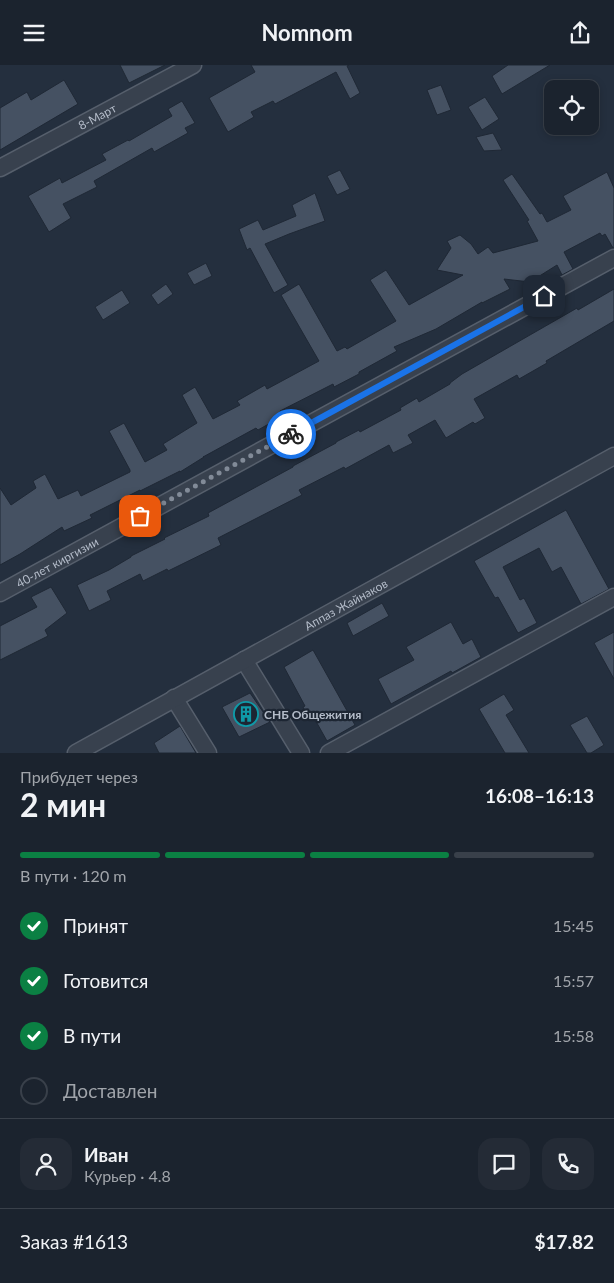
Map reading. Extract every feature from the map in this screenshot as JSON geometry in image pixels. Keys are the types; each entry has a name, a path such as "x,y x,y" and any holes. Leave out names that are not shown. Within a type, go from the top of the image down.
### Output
{"street":[{"name":"8-Март","path":"0,168 194,65"},
{"name":"40-лет киргизии","path":"0,593 614,258"},
{"name":"Аппаз Жайнаков","path":"76,753 614,456"},
{"path":"329,753 614,597"},
{"path":"244,660 301,753"},
{"path":"174,698 208,753"}],"building":[{"path":"120,65 165,65 129,83"},
{"path":"251,65 349,65 347,66 360,93 350,99 336,72 275,104 273,101 251,112 254,117 228,132 209,98 255,72"},
{"path":"508,65 550,65 502,94 492,76"},
{"path":"64,80 78,104 0,150 0,108 27,92 31,100"},
{"path":"441,85 451,110 437,115 427,90"},
{"path":"485,97 499,119 482,130 468,107"},
{"path":"182,101 195,123 185,128 188,133 154,152 152,148 94,181 97,187 63,204 71,218 49,232 28,196 60,178 62,183 106,160 102,154 172,116 168,109"},
{"path":"493,133 502,150 484,151 476,137"},
{"path":"340,170 350,189 337,195 327,176"},
{"path":"607,172 614,188 614,248 605,234 602,236 600,233 564,252 573,269 562,275 557,265 530,282 504,279 510,289 482,302 436,329 394,347 397,351 334,387 333,384 280,411 283,416 258,430 256,428 180,472 90,515 92,518 64,531 62,527 0,565 0,488 11,505 36,488 33,481 45,474 58,499 78,490 81,496 130,472 109,431 124,423 145,462 167,450 163,444 197,423 182,395 195,387 213,419 240,405 237,401 265,385 267,389 319,361 281,295 299,284 337,351 345,347 347,349 396,321 370,280 386,270 409,305 463,275 437,270 451,248 447,241 460,235 471,244 478,254 488,247 493,253 538,241 527,221 529,220 503,180 512,174 547,222 571,210 563,196"},
{"path":"315,193 325,221 265,244 288,285 274,293 250,248 247,250 239,229 258,220 263,230 296,216 292,205"},
{"path":"206,263 212,276 194,285 187,273"},
{"path":"166,284 173,294 158,305 151,295"},
{"path":"614,289 614,321 519,379 517,375 474,399 485,418 475,424 473,422 446,438 435,420 408,435 413,443 393,453 389,445 345,469 344,467 299,490 302,495 218,538 221,545 143,581 140,574 107,591 111,600 89,611 77,585 109,570 164,538 209,516 208,513 336,442 359,430 360,432 401,410 400,408 417,398 419,402 450,384 462,374"},
{"path":"122,290 130,303 103,320 95,307"},
{"path":"566,510 609,589 581,604 561,567 552,572 539,548 503,567 520,600 524,598 537,623 518,633 498,597 495,598 474,561"},
{"path":"51,587 67,613 45,630 48,636 0,660 0,626 37,607 31,597"},
{"path":"382,603 389,616 353,636 347,623"},
{"path":"451,622 463,644 472,639 481,657 391,704 378,679 414,660 406,647"},
{"path":"614,632 614,679 594,643"},
{"path":"313,650 355,725 327,741 313,716 309,718 303,707 305,706 284,667"},
{"name":"СНБ Общежития","path":"250,693 270,722 239,737 222,707"},
{"path":"504,694 514,710 506,715 529,753 505,753 479,709"},
{"path":"587,716 604,745 591,753 587,753 570,725"},
{"path":"180,726 196,753 159,753 154,743"}],"way so far":[{"path":"140,516 291,434"}],"place":[{"name":"СНБ Общежития","path":"246,714"}],"route":[{"path":"291,434 544,296"}]}
